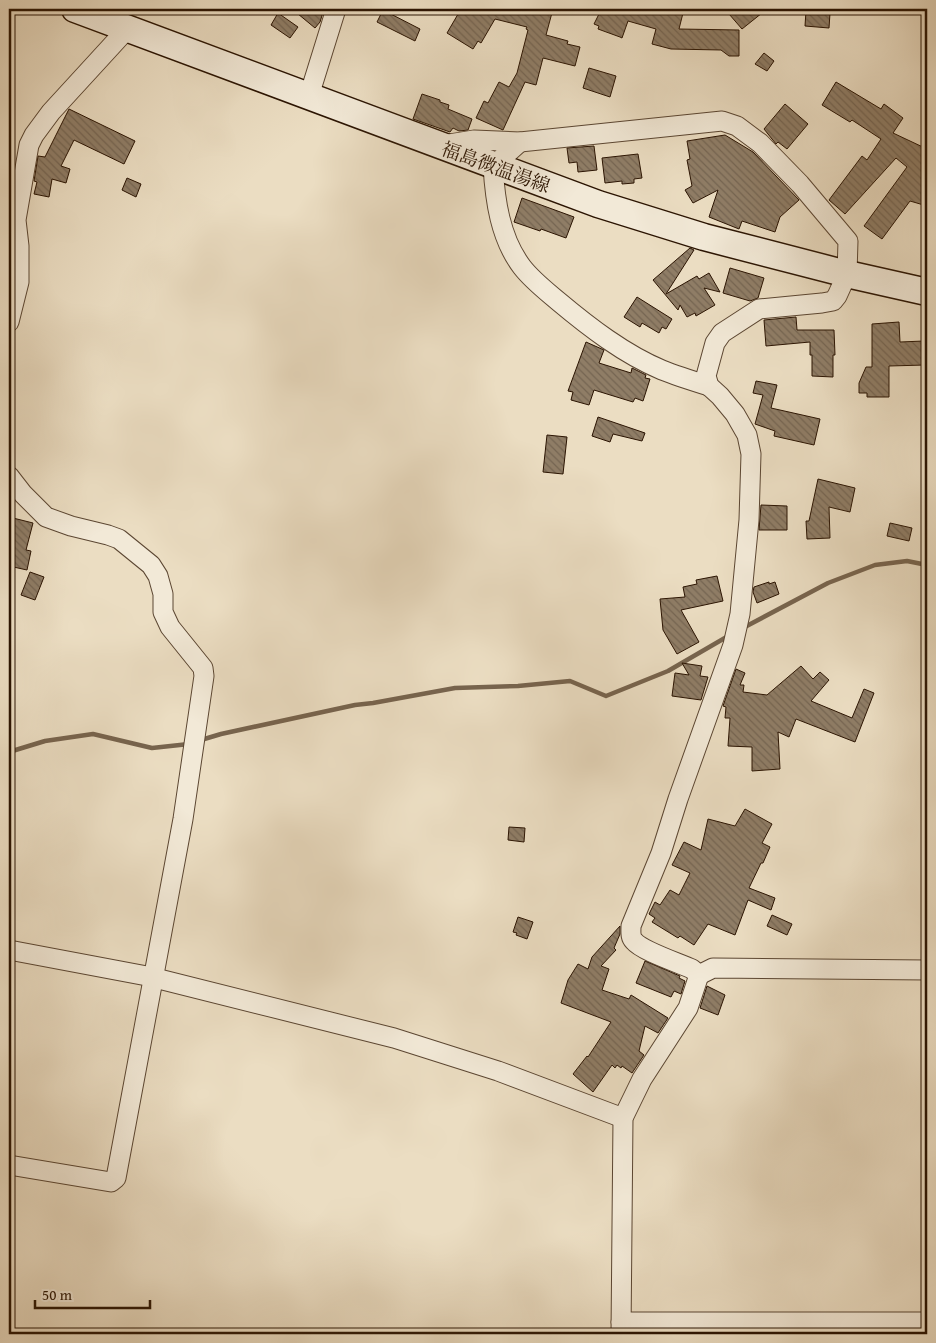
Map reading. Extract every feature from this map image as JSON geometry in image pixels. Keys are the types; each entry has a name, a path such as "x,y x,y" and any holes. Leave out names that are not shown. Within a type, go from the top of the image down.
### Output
{"main road":[{"name":"福島微温湯線","path":"75,9 598,204 704,237 846,274 927,292"}],"street":[{"path":"309,96 336,9"},
{"path":"9,322 19,282 19,246 16,220 30,146 34,135 52,112 128,28"},
{"path":"439,146 474,140 520,142 722,121 737,126 760,143 848,241 846,274 833,301 759,309 722,334 715,344 706,376 709,386"},
{"path":"520,142 493,166 494,194 500,220 508,242 521,266 542,288 575,316 622,348 662,370 709,386 735,414 747,435 751,454 750,520 740,614 726,664 661,853 631,926 633,941 699,974"},
{"path":"9,476 23,494 46,517 119,539 152,565 158,576 163,594 163,612 170,627 203,668 204,676 182,820 116,1178 110,1182 9,1165"},
{"path":"9,950 154,978 394,1038 506,1074 623,1118"},
{"path":"927,970 713,968 699,974 688,1008 642,1079 623,1118 621,1328 927,1322"}],"building":[{"path":"292,9 324,9 320,22 315,28"},
{"path":"461,9 553,9 546,35 568,41 567,44 580,47 575,66 543,58 536,85 525,82 503,130 476,118 484,101 488,103 499,82 509,87 517,73 528,30 526,29 527,27 495,19 481,43 478,41 473,49 447,33"},
{"path":"596,9 684,9 679,29 739,30 739,56 729,56 721,50 671,49 652,44 656,29 628,21 622,38 598,29 599,26 594,24 599,14 595,13"},
{"path":"735,9 767,9 742,29 729,14"},
{"path":"383,10 420,29 415,41 377,22"},
{"path":"806,11 830,13 829,28 805,26"},
{"path":"278,13 298,27 290,38 271,25"},
{"path":"764,53 774,61 767,71 755,64"},
{"path":"589,68 616,76 610,97 583,88"},
{"path":"836,82 881,109 884,104 903,118 893,133 927,149 927,206 910,201 882,239 864,226 907,167 896,158 845,214 829,200 862,156 867,160 881,139 852,120 850,122 822,105"},
{"path":"422,94 440,100 440,102 449,105 448,109 472,119 468,130 459,131 453,128 450,132 413,119"},
{"path":"785,104 808,124 787,149 778,142 776,144 764,129"},
{"path":"69,109 135,141 124,164 74,140 61,166 70,169 66,183 52,179 49,197 34,194 37,182 34,181 38,156 45,157"},
{"path":"725,135 753,152 799,200 780,217 775,232 742,221 739,229 709,217 718,190 693,203 685,190 692,186 687,160 690,159 687,141"},
{"path":"594,146 597,170 578,172 577,162 569,163 567,148"},
{"path":"638,154 642,178 634,179 634,183 622,184 622,181 605,183 602,158"},
{"path":"127,178 141,184 136,197 122,190"},
{"path":"522,198 574,217 566,238 514,222"},
{"path":"690,248 694,250 666,294 697,276 699,279 709,273 720,292 704,288 715,305 696,316 695,313 687,317 680,305 678,310 653,280"},
{"path":"730,268 764,278 758,298 750,301 723,293"},
{"path":"637,297 672,319 666,329 662,327 659,333 642,323 640,327 624,317"},
{"path":"796,317 797,330 834,330 835,355 833,355 833,377 812,376 810,342 766,346 764,320"},
{"path":"899,322 900,342 924,341 925,365 889,366 889,397 867,397 867,393 859,393 859,383 866,367 872,367 872,324"},
{"path":"586,342 604,350 599,363 631,373 632,368 646,375 645,378 650,379 643,401 635,398 633,402 594,390 589,405 571,400 573,392 568,391"},
{"path":"756,381 777,385 771,408 820,419 814,445 774,436 775,431 755,424 763,395 753,393"},
{"path":"598,417 645,433 642,441 613,434 610,442 592,436"},
{"path":"547,435 567,437 563,474 543,472"},
{"path":"818,479 855,488 850,512 829,507 830,538 807,539 806,521 809,521"},
{"path":"761,505 787,506 787,530 759,530"},
{"path":"9,517 33,523 26,550 31,551 27,570 9,566 12,543 9,542"},
{"path":"890,523 912,528 909,541 887,536"},
{"path":"30,572 44,577 35,600 21,595"},
{"path":"717,576 723,601 681,610 699,642 677,654 663,630 660,599 685,597 683,587 697,584 696,580"},
{"path":"769,582 769,584 775,582 779,594 757,603 753,592 754,587"},
{"path":"682,663 702,666 700,676 708,677 701,700 672,696 675,673 689,675"},
{"path":"801,666 813,679 820,672 829,680 811,701 852,718 864,689 874,693 855,742 796,719 789,737 778,732 780,769 752,771 752,747 728,746 730,718 725,718 726,707 723,706 736,669 745,673 740,685 744,685 743,692 767,695"},
{"path":"745,809 772,824 762,843 770,847 749,888 775,898 771,910 748,900 735,935 708,924 694,945 680,936 678,938 652,922 655,918 649,914 655,902 660,905 670,890 679,895 690,873 672,865 684,842 701,850 708,819 735,826"},
{"path":"509,827 525,828 524,842 508,840"},
{"path":"772,915 792,924 787,935 767,926"},
{"path":"518,917 533,922 527,939 513,932"},
{"path":"620,926 620,934 614,948 616,950 601,966 609,969 602,990 629,999 631,995 668,1018 658,1033 645,1026 639,1051 644,1055 632,1073 622,1066 621,1068 617,1065 615,1068 612,1065 593,1092 573,1074 588,1057 611,1022 561,1003 568,980 578,964 588,969 592,957"},
{"path":"645,961 680,976 679,978 685,981 681,994 674,991 671,997 636,983"},
{"path":"707,986 725,995 718,1015 700,1008"}],"waterway":[{"path":"741,629 828,583 875,565 907,561 927,565"},
{"path":"201,740 355,705 455,688 518,686 570,681 606,696 668,671 730,635"},
{"path":"9,752 45,741 93,734 152,748 189,744"}]}
